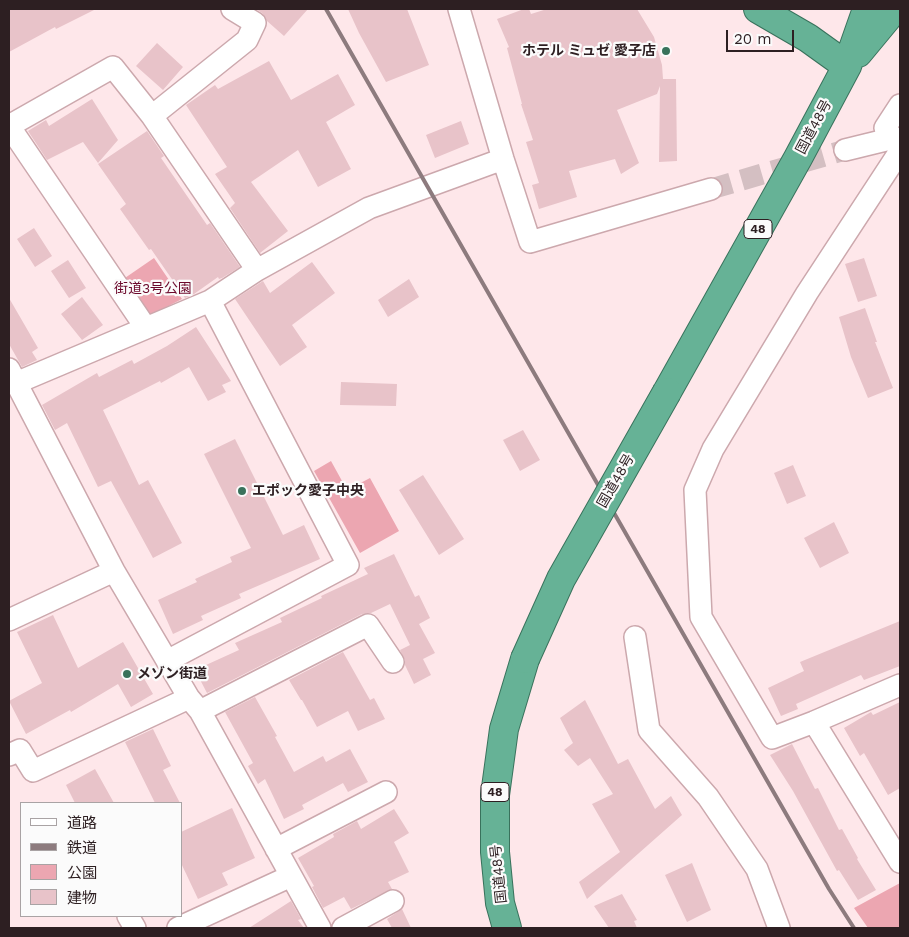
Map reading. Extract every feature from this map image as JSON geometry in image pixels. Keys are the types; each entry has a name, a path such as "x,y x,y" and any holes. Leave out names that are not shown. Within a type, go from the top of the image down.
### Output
{"highway":[{"path":"758,9 808,38 847,66"},
{"name":"48","path":"847,66 867,9"},
{"name":"48","path":"847,66 893,9"},
{"name":"国道48号","path":"507,928 500,903 495,852 495,795 504,729 525,659 561,579 798,158 847,66"}],"street":[{"path":"152,116 246,40 255,23 232,9"},
{"path":"459,9 503,159 530,242 711,189"},
{"path":"146,328 10,126 113,67 152,116 257,270"},
{"path":"898,145 885,128 900,106"},
{"path":"845,150 898,145"},
{"path":"898,145 713,449 695,490 701,617 772,738 900,685"},
{"path":"320,928 195,705 114,571 12,376 146,328 210,301 257,270 369,208 503,159"},
{"path":"167,661 348,565 210,301"},
{"path":"9,620 114,571"},
{"path":"9,755 20,750 33,771 195,705 368,625 393,662"},
{"path":"635,637 649,730 708,797 757,869 772,927"},
{"path":"814,722 900,862"},
{"path":"276,849 386,792"},
{"path":"178,928 204,923 291,876"},
{"path":"343,928 393,901"},
{"path":"129,917 135,928"}],"green space":[{"name":"街道3号公園","path":"154,258 182,299 149,316 122,280"},
{"path":"331,461 347,490 370,478 399,531 360,553 314,471"},
{"path":"900,883 900,928 868,928 854,908"}],"building":[{"path":"9,9 96,9 56,29 55,27 9,52"},
{"path":"256,9 308,9 284,36"},
{"path":"348,9 407,9 429,65 386,82"},
{"path":"529,9 531,14 547,9 637,9 654,37 662,65 663,79 676,79 677,161 659,162 660,86 657,94 617,110 639,163 621,174 615,159 569,171 577,197 539,209 532,185 539,183 526,142 533,140 521,104 507,48 509,47 497,19"},
{"path":"157,43 183,67 163,90 136,66"},
{"path":"269,61 291,100 338,74 355,105 326,122 351,169 318,187 298,150 251,182 288,231 260,253 230,208 235,203 215,174 227,167 186,105 215,85 218,89"},
{"path":"92,99 118,140 98,163 83,142 47,160 28,131 46,120 49,126"},
{"path":"461,121 469,144 435,158 426,135"},
{"path":"147,131 164,156 161,158 207,225 210,223 240,267 222,278 219,279 218,277 185,298 120,209 126,204 98,164"},
{"path":"34,228 52,256 35,267 17,239"},
{"path":"864,258 877,296 858,302 845,264"},
{"path":"68,260 86,288 69,298 51,271"},
{"path":"312,262 335,293 292,325 307,347 280,366 235,299 263,281 270,293"},
{"path":"409,279 419,297 388,317 378,300"},
{"path":"82,297 103,325 82,340 61,314"},
{"path":"9,298 38,348 32,352 37,360 22,367 9,344"},
{"path":"865,308 877,342 875,342 893,388 868,398 851,357 839,317"},
{"path":"196,327 231,381 222,385 226,392 208,401 189,367 161,383 160,381 103,410 139,485 148,480 182,543 153,558 111,481 98,487 67,423 55,430 42,405 97,373 99,377 132,360 134,364"},
{"path":"341,382 397,384 396,406 340,405"},
{"path":"523,430 540,460 520,471 503,440"},
{"path":"235,439 283,535 304,525 320,559 239,594 241,598 201,616 203,620 173,634 158,600 197,582 195,579 232,562 230,557 251,548 204,454"},
{"path":"793,465 806,496 787,504 774,473"},
{"path":"423,475 464,539 439,555 399,490"},
{"path":"834,522 849,553 820,568 804,538"},
{"path":"394,554 415,597 419,595 430,618 419,624 435,653 423,659 431,675 414,684 400,650 410,645 390,604 371,613 362,614 207,693 195,670 239,650 235,643 282,622 280,618 368,574 364,568"},
{"path":"53,615 78,668 123,642 153,694 131,707 118,684 71,712 70,710 26,734 9,701 42,683 17,632"},
{"path":"900,621 900,666 864,680 861,675 796,704 798,709 781,716 768,688 804,671 800,662"},
{"path":"343,652 370,700 374,698 385,719 358,731 348,711 317,727 289,680"},
{"path":"255,697 277,736 275,737 294,772 323,756 326,762 350,749 368,782 348,792 343,783 302,805 304,809 284,819 265,779 258,784 248,766 253,763 225,712"},
{"path":"585,700 618,764 628,759 655,809 671,796 682,815 587,899 579,882 620,852 592,804 613,794 590,758 578,766 564,750 573,743 560,718"},
{"path":"900,702 900,788 888,795 864,753 860,756 844,728 871,712 873,715"},
{"path":"153,729 171,766 163,770 179,802 155,802 125,742"},
{"path":"792,744 815,789 818,788 839,830 842,829 857,859 876,890 858,900 839,870 837,871 793,791 770,755"},
{"path":"95,769 113,802 74,802 66,785"},
{"path":"232,808 255,858 222,873 228,885 198,899 182,865 182,832"},
{"path":"394,809 409,833 394,842 409,872 388,882 392,889 351,909 344,897 323,908 312,887 314,886 298,858 334,837 333,834 357,821 361,829"},
{"path":"692,863 711,910 687,922 665,875"},
{"path":"622,894 637,920 634,921 637,928 609,928 594,906"},
{"path":"291,901 301,919 298,920 304,928 249,928"},
{"path":"402,909 411,928 392,928 387,919"}],"tunnel":[{"path":"711,189 845,150"}],"railway":[{"path":"326,9 829,889 854,928"}],"place":[{"name":"ホテル ミュゼ 愛子店","path":"666,51"},
{"name":"エポック愛子中央","path":"242,491"},
{"name":"メゾン街道","path":"127,674"}]}
